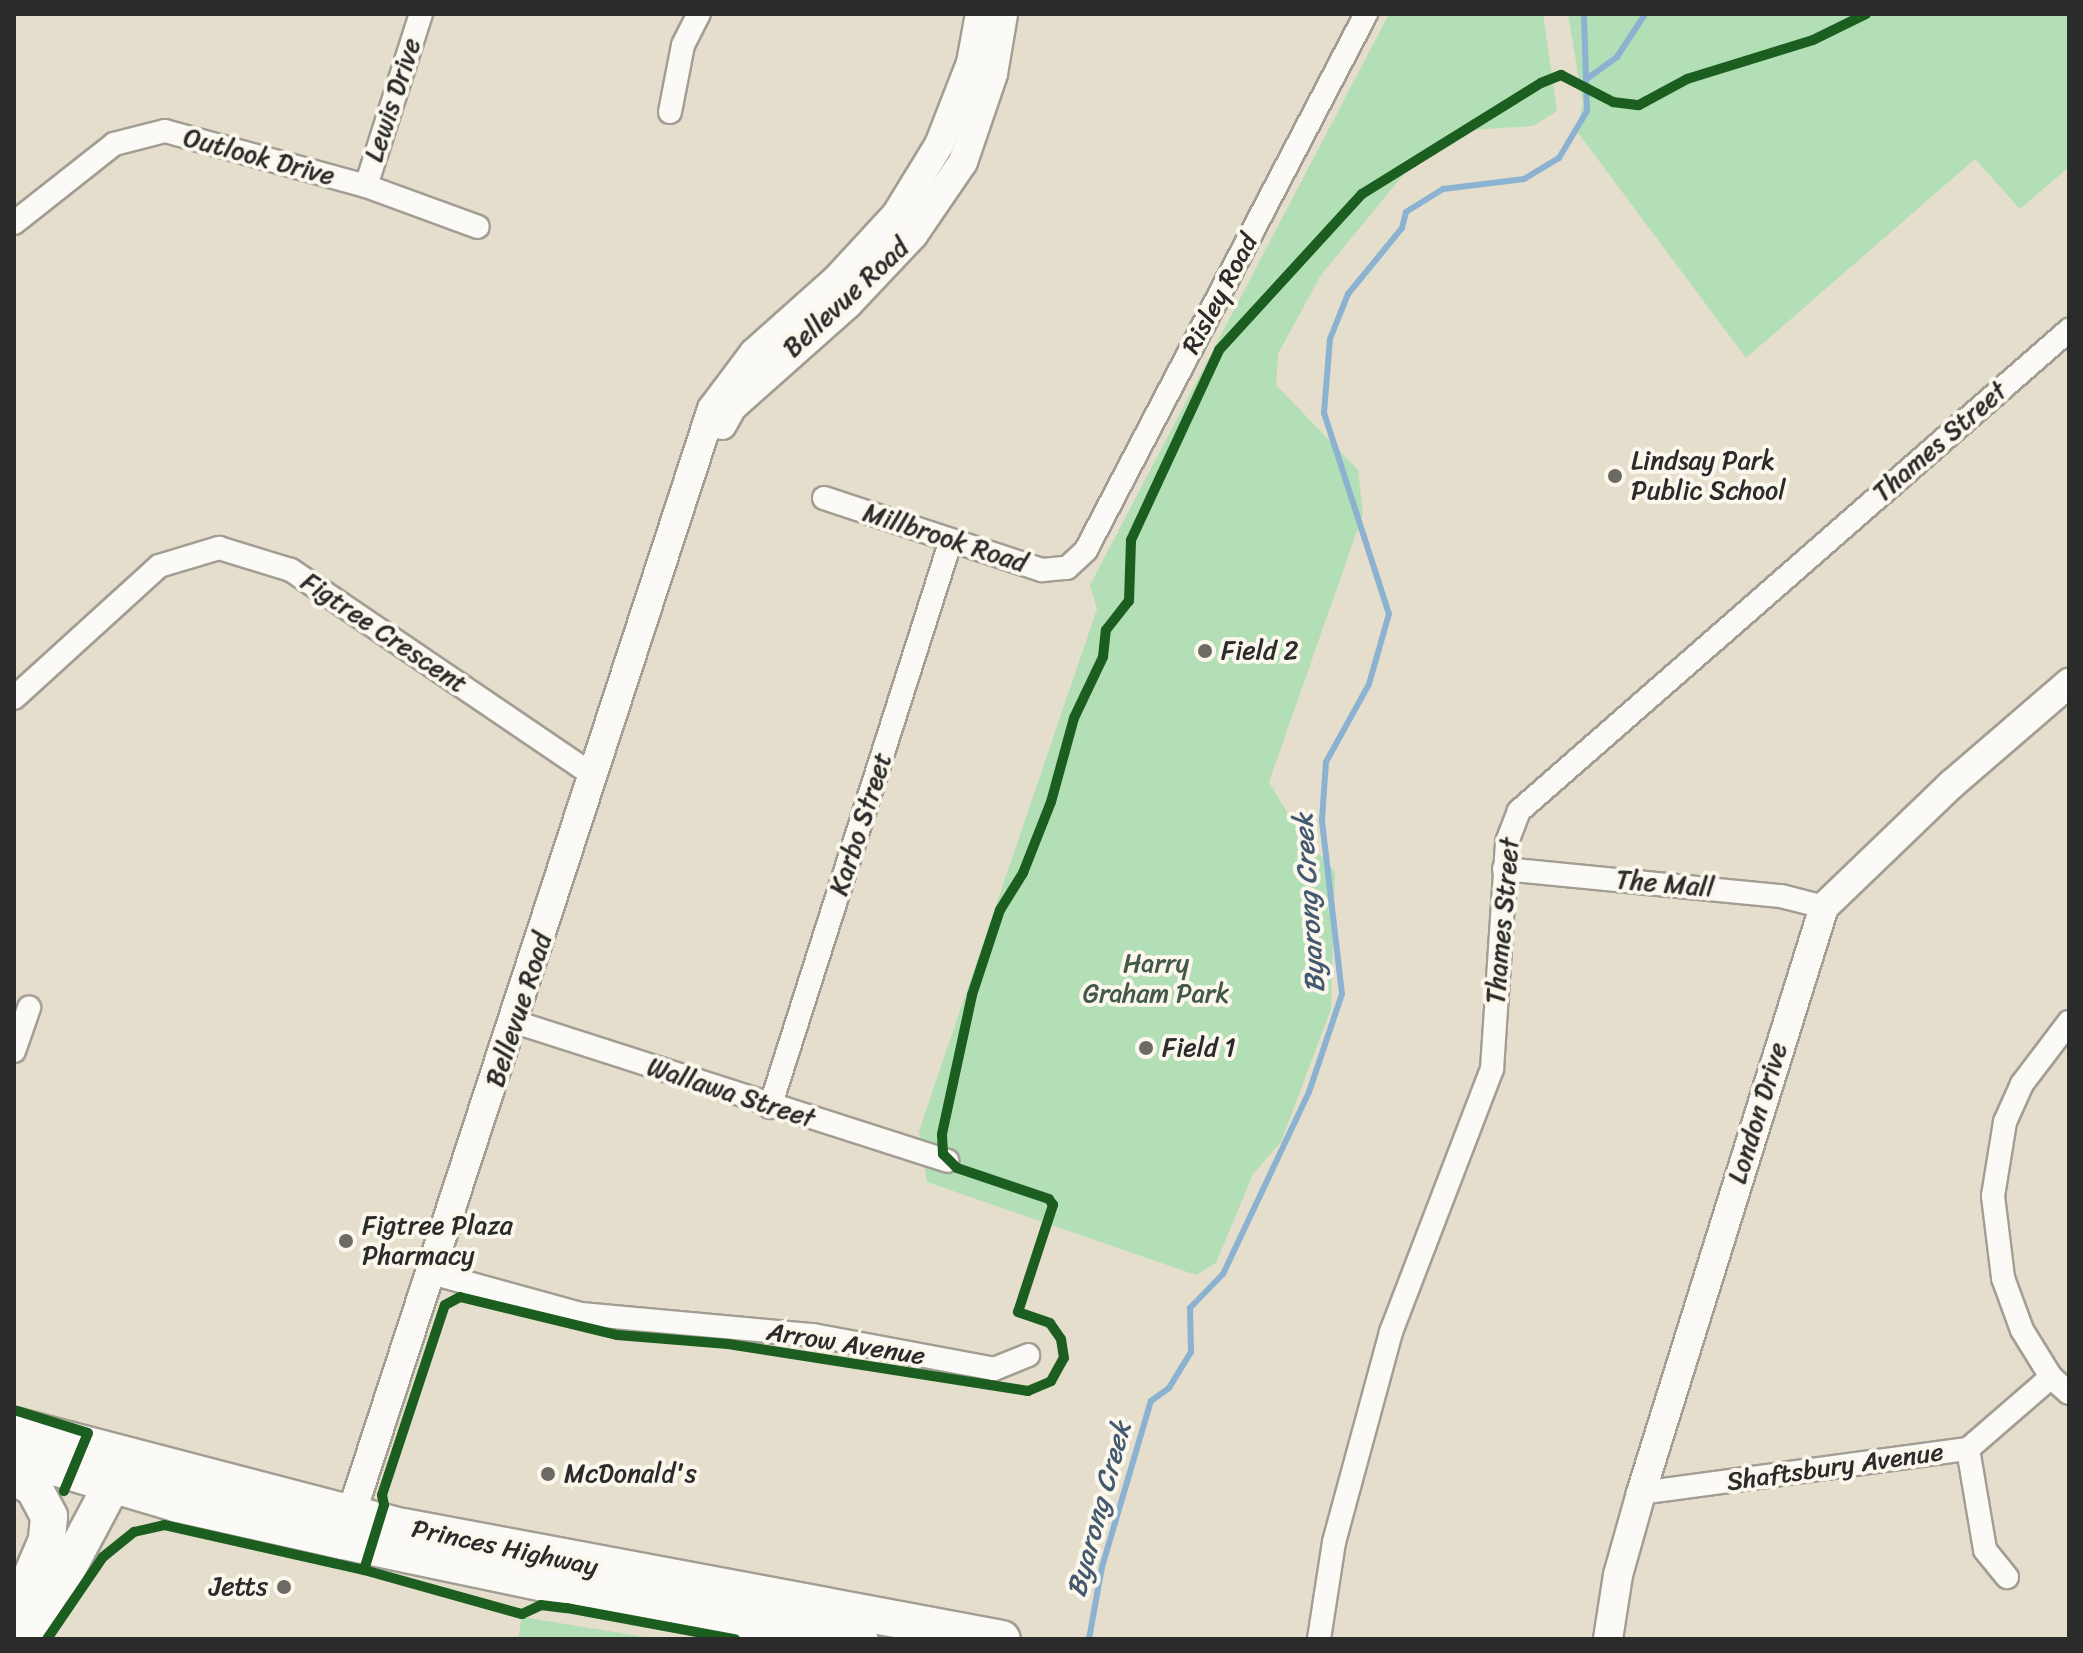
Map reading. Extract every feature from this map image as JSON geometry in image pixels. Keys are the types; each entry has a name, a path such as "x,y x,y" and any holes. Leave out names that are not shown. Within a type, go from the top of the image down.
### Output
{"main road":[{"name":"Princes Highway","path":"14,1426 110,1467 178,1504 621,1572 1002,1639"},
{"name":"Princes Highway","path":"14,1455 110,1467 610,1597 859,1639"},
{"path":"88,1538 110,1467"},
{"path":"21,1620 110,1467"},
{"path":"14,1476 40,1495 50,1525 21,1620"},
{"path":"21,1620 88,1538 110,1520 178,1504"}],"street":[{"name":"Lewis Drive","path":"366,186 421,14"},
{"path":"670,112 683,45 699,14"},
{"name":"Bellevue Road","path":"347,1528 428,1272 515,1022 694,479 712,409 734,375 836,280 896,215 939,145 971,63 980,14"},
{"name":"Bellevue Road","path":"694,479 732,407 848,304 913,235 963,162 993,74 1003,14"},
{"name":"Risley Road","path":"1067,568 1086,550 1366,14"},
{"name":"Outlook Drive","path":"14,223 114,144 165,131 366,186 478,227"},
{"name":"Thames Street","path":"1319,1639 1334,1542 1391,1332 1492,1069 1504,869 1512,824 1528,800 2069,330"},
{"name":"Millbrook Road","path":"824,498 1042,570 1067,568"},
{"name":"Karbo Street","path":"770,1107 951,540"},
{"name":"Figtree Crescent","path":"14,698 159,566 219,548 291,570 594,776"},
{"name":"London Drive","path":"1608,1639 1618,1575 1641,1493 1824,907 1952,784 2069,683"},
{"name":"The Mall","path":"1504,869 1781,896 1824,907"},
{"path":"14,1051 29,1008"},
{"name":"Wallawa Street","path":"515,1022 770,1107 947,1161"},
{"path":"2069,1022 2022,1084 2005,1122 1993,1196 2003,1278 2022,1330 2051,1377 2069,1393"},
{"name":"Arrow Avenue","path":"428,1272 581,1314 813,1335 994,1369 1028,1355"},
{"name":"Shaftsbury Avenue","path":"1641,1493 1968,1449 2051,1377"},
{"path":"1968,1449 1985,1550 2007,1577"}],"green space":[{"name":"Harry Graham Park","path":"1389,14 1543,14 1557,111 1533,126 1469,130 1413,163 1321,275 1278,354 1276,385 1358,470 1363,514 1269,782 1299,832 1335,872 1331,1009 1281,1142 1253,1174 1216,1263 1196,1275 927,1182 919,1131 1097,609 1090,585"},
{"path":"1568,14 2069,14 2069,167 2020,209 1975,159 1746,358 1576,130 1583,104"},
{"path":"522,1617 658,1639 518,1639"}],"waterway":[{"name":"Byarong Creek","path":"1089,1639 1102,1567 1151,1401 1169,1388 1191,1352 1190,1308 1223,1274 1309,1092 1342,994 1322,820 1326,762 1369,684 1389,614 1324,413 1330,339 1348,294 1402,228 1406,212 1443,189 1524,179 1559,158 1587,111 1584,14"},
{"name":"Byarong Creek","path":"1588,78 1617,57 1645,14"}],"cycle path":[{"path":"364,1570 384,1505 382,1495 445,1305 460,1297 617,1335 728,1344 1028,1391 1051,1381 1064,1358 1061,1339 1050,1323 1018,1312 1053,1205 1049,1199 957,1168 943,1154 942,1134 972,995 1000,910 1023,873 1051,802 1074,718 1103,657 1106,630 1129,601 1131,540 1219,350 1362,194 1541,83 1561,75 1613,102 1639,105 1687,79 1813,40 1866,14"},
{"path":"14,1410 88,1433 64,1491"},
{"path":"47,1639 103,1557 134,1532 164,1525 364,1570 522,1614 541,1605 567,1608 735,1639"}],"place":[{"name":"Lindsay Park Public School","path":"1615,476"},
{"name":"Field 2","path":"1205,651"},
{"name":"Field 1","path":"1146,1048"},
{"name":"Figtree Plaza Pharmacy","path":"346,1241"},
{"name":"McDonald's","path":"548,1474"},
{"name":"Jetts","path":"284,1587"}]}
